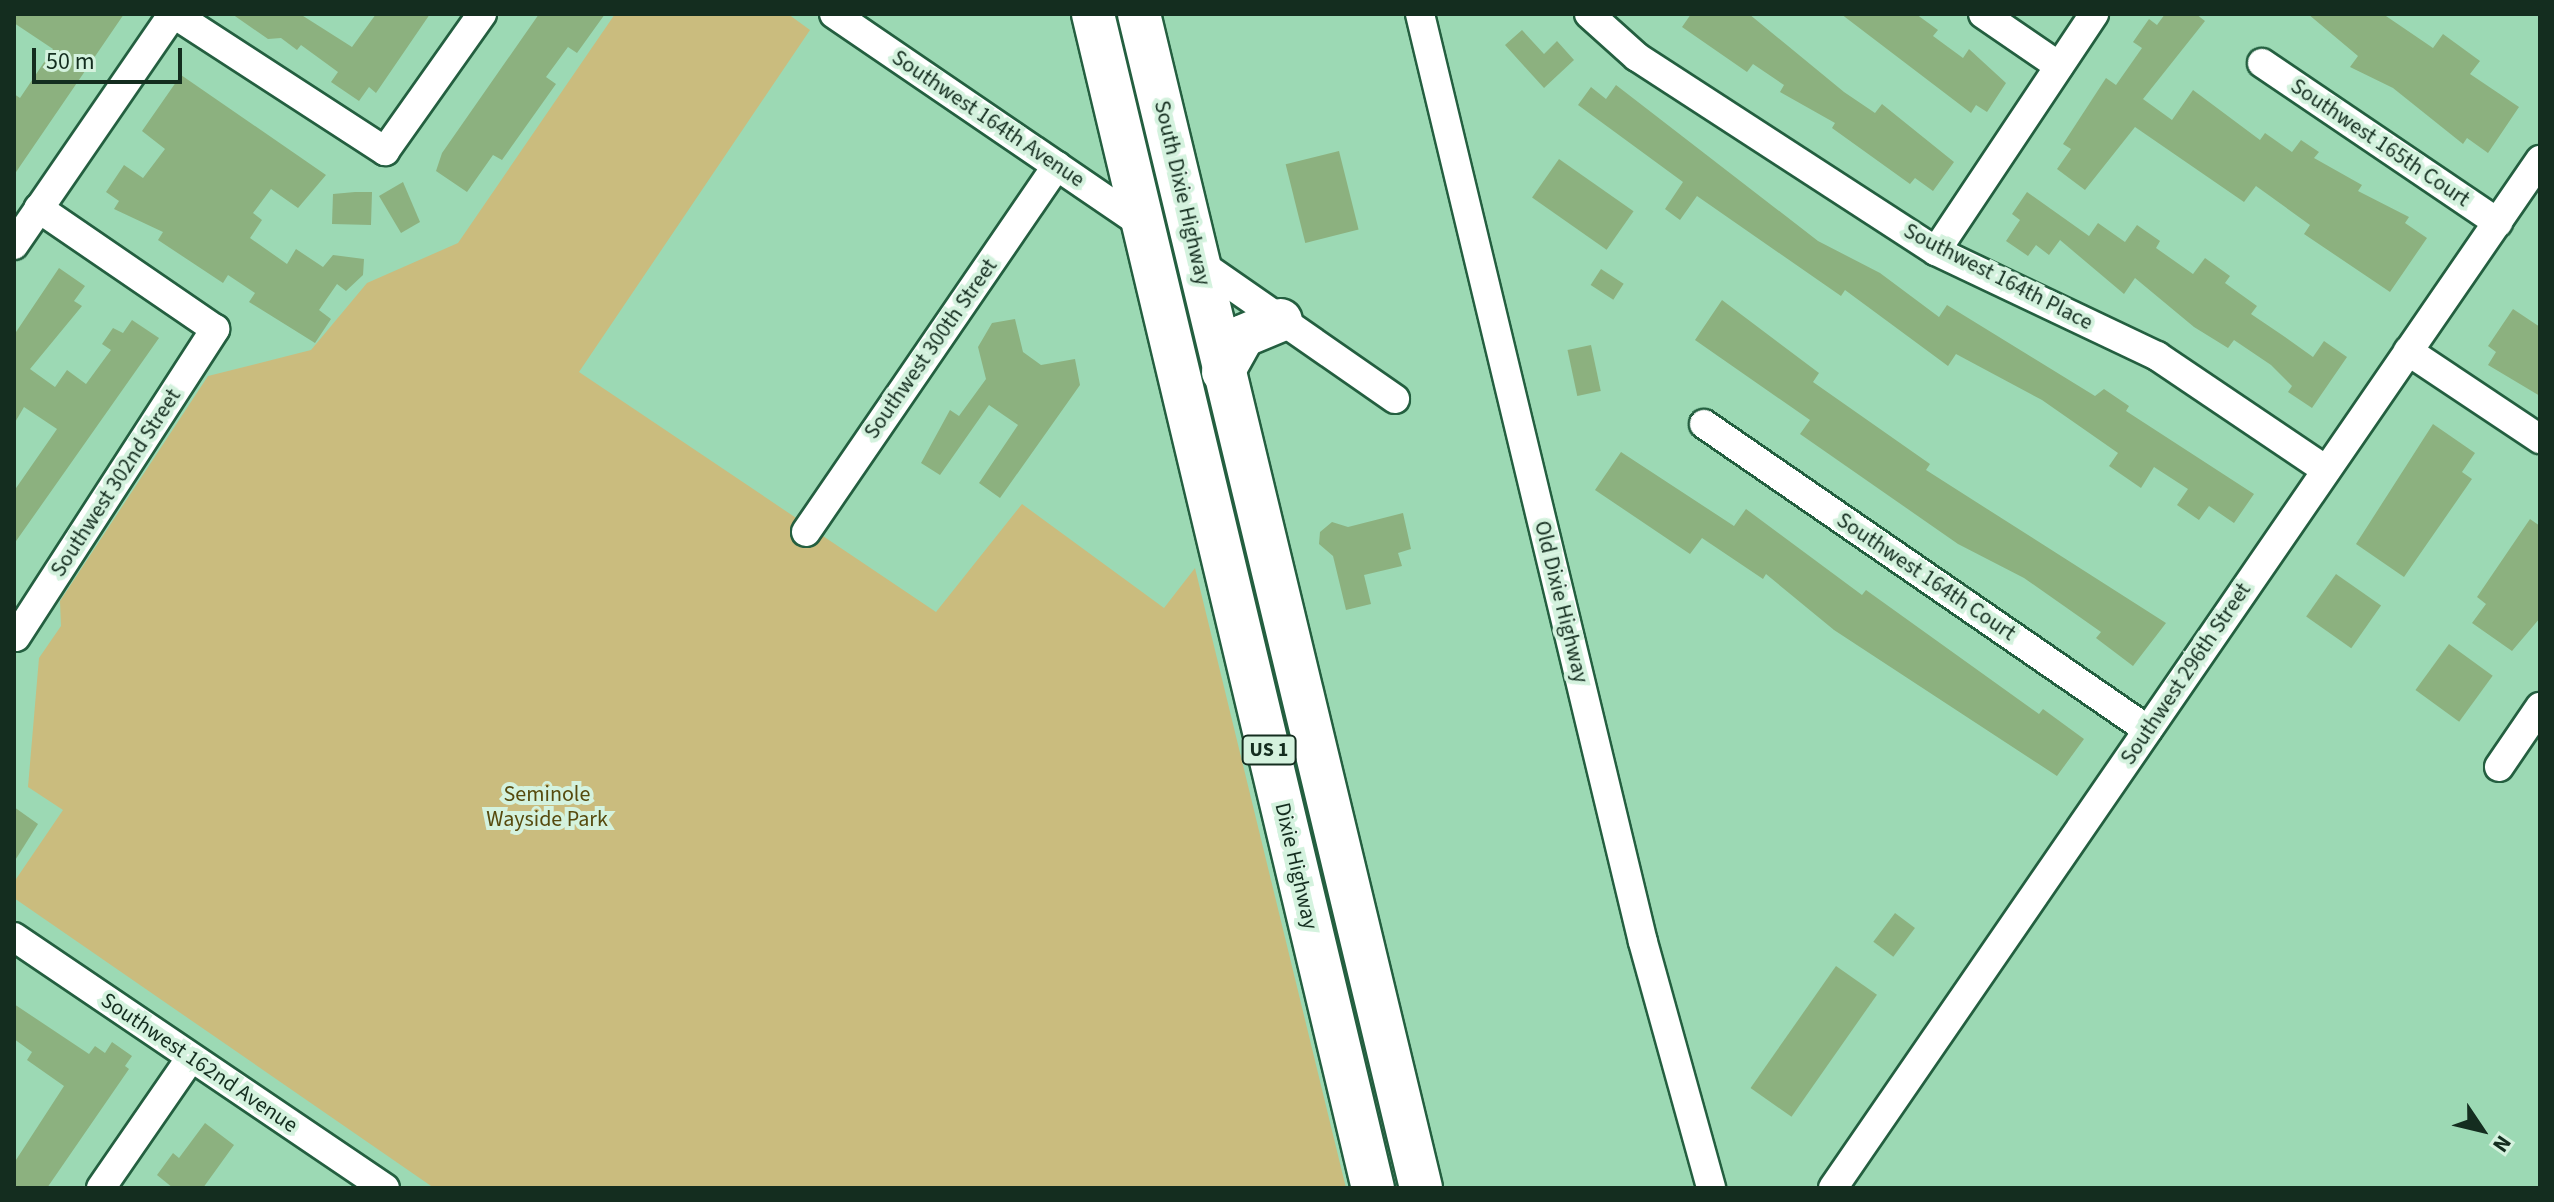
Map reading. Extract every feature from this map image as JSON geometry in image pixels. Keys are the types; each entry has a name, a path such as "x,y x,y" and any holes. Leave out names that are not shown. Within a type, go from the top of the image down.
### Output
{"highway":[{"name":"US 1","path":"1093,14 1114,99"},
{"name":"South Dixie Highway","path":"1139,14 1287,632"},
{"name":"South Dixie Highway","path":"1114,99 1163,311"},
{"path":"1114,99 1141,123 1176,233 1198,262"},
{"path":"1142,224 1170,252 1200,369 1226,385 1253,327 1281,320"},
{"name":"Dixie Highway","path":"1163,311 1373,1188"},
{"name":"Dixie Highway","path":"1287,632 1421,1188"},
{"path":"1246,655 1282,716 1335,924 1360,936"},
{"path":"1322,972 1333,971 1350,990 1399,1188"}],"street":[{"path":"14,245 173,14 385,151 482,14"},
{"name":"Southwest 164th Avenue","path":"834,14 1142,224"},
{"name":"Old Dixie Highway","path":"1420,14 1643,942 1711,1188"},
{"path":"1983,14 2059,66"},
{"path":"1936,251 2094,14"},
{"name":"Southwest 164th Place","path":"1592,19 1936,251 2157,356 2326,470"},
{"name":"Southwest 165th Court","path":"2262,63 2498,223"},
{"name":"Southwest 296th Street","path":"1833,1186 2540,160"},
{"name":"Southwest 300th Street","path":"806,532 1057,166"},
{"name":"Southwest 302nd Street","path":"16,637 215,329 38,208"},
{"path":"1198,262 1395,399"},
{"path":"2408,351 2540,439"},
{"name":"Southwest 164th Court","path":"1704,424 2148,730"},
{"path":"2499,767 2540,707"},
{"name":"Southwest 162nd Avenue","path":"14,937 371,1184"},
{"path":"101,1188 190,1059"}],"green space":[{"name":"Seminole Wayside Park","path":"615,14 788,14 810,30 579,372 936,612 1022,504 1164,608 1195,568 1346,1188 434,1188 14,898 14,882 63,810 28,787 39,658 61,626 60,601 208,376 311,350 367,283 458,243"}],"building":[{"path":"14,14 124,14 14,175 14,94 20,98 53,49 14,23"},
{"path":"232,14 300,14 352,47 376,14 430,14 376,93 369,87 359,101 331,82 338,72 301,45 297,50 281,38 268,39"},
{"path":"539,14 605,14 577,53 568,47 546,77 556,84 502,160 493,155 467,192 436,171 442,153"},
{"path":"1691,14 1749,14 1844,92 1875,113 1882,104 1954,162 1933,191 1915,178 1910,184 1832,128 1835,123 1780,92 1784,85 1753,64 1747,72 1682,27"},
{"path":"1841,14 1916,14 1938,30 1933,36 1963,58 1969,49 2006,83 1987,112 1976,105 1971,113"},
{"path":"2165,14 2196,14 2205,21 2143,99 2172,120 2193,90 2260,140 2265,133 2292,152 2301,140 2319,152 2314,158 2362,185 2358,191 2409,217 2405,223 2427,238 2390,292 2304,234 2310,225 2256,186 2244,202 2135,127 2085,190 2057,169 2071,149 2063,144 2106,78 2116,85 2142,48 2133,42 2149,19 2157,25"},
{"path":"2308,14 2383,14 2433,48 2443,34 2480,61 2470,74 2519,107 2488,153 2467,138 2463,144 2393,88 2350,67 2358,56"},
{"path":"1522,30 1544,54 1557,41 1574,60 1544,88 1505,45"},
{"path":"181,75 326,175 298,208 271,189 253,213 262,220 250,238 287,264 296,249 323,267 333,255 364,259 363,275 346,291 337,284 319,310 331,319 315,343 249,302 255,293 228,275 223,283 158,240 163,232 114,209 119,201 106,192 124,165 143,178 165,149 142,131"},
{"path":"1616,85 1818,241 1880,273 1939,317 1947,305 2095,396 2104,389 2129,406 2126,411 2254,494 2234,523 2209,506 2199,520 2177,505 2188,489 2154,467 2141,488 2109,466 2118,453 2042,400 1956,354 1948,366 1845,290 1841,296 1697,196 1680,220 1665,209 1683,182 1578,105 1591,87 1606,99"},
{"path":"1339,151 1359,230 1305,243 1286,164"},
{"path":"1559,159 1634,211 1607,250 1532,198"},
{"path":"403,182 420,222 401,233 379,196"},
{"path":"372,192 371,225 332,224 333,194"},
{"path":"2027,192 2089,236 2098,223 2125,242 2137,225 2160,241 2156,248 2193,274 2205,258 2230,276 2225,283 2257,306 2251,314 2313,357 2324,341 2347,357 2312,408 2288,392 2292,386 2271,365 2234,340 2228,348 2194,327 2135,278 2124,294 2060,240 2049,255 2036,245 2028,256 2006,241 2020,220 2012,214"},
{"path":"59,268 85,286 74,301 82,306 30,369 55,387 67,370 86,384 111,350 102,344 113,328 123,333 132,320 159,338 14,544 14,491 57,429 24,407 14,424 14,335"},
{"path":"1601,269 1624,284 1613,300 1591,285"},
{"path":"1722,300 1819,373 1813,382 1930,464 1926,470 2166,623 2133,666 2096,638 2101,632 2024,578 1958,544 1800,434 1810,420 1695,340"},
{"path":"2513,309 2540,327 2540,396 2488,365 2496,352 2488,346"},
{"path":"1015,319 1023,352 1041,365 1075,359 1080,385 1000,498 979,483 1018,425 989,405 940,475 921,463 950,410 959,416 986,379 978,347 992,323"},
{"path":"1591,345 1601,391 1577,396 1568,350"},
{"path":"2433,424 2475,453 2462,472 2472,479 2404,577 2356,544"},
{"path":"1621,452 1734,526 1746,509 1862,595 1866,590 2039,714 2043,709 2084,739 2057,776 1834,630 1766,574 1763,579 1702,538 1690,554 1595,490"},
{"path":"1403,513 1411,549 1398,553 1402,566 1364,575 1371,604 1346,610 1333,556 1319,544 1320,532 1332,522 1348,527"},
{"path":"2530,519 2540,526 2540,618 2512,651 2472,623 2486,604 2477,597"},
{"path":"2336,574 2381,606 2351,648 2306,617"},
{"path":"2449,644 2493,676 2459,722 2415,690"},
{"path":"14,807 38,824 14,862"},
{"path":"1895,913 1915,928 1893,957 1873,942"},
{"path":"1836,966 1877,995 1791,1117 1751,1088"},
{"path":"14,1004 89,1054 95,1046 105,1053 112,1042 132,1056 125,1066 129,1069 47,1188 14,1188 14,1163 64,1086 27,1060 32,1052 14,1039"},
{"path":"205,1123 234,1145 203,1188 173,1188 157,1175 173,1153 179,1158"}]}
